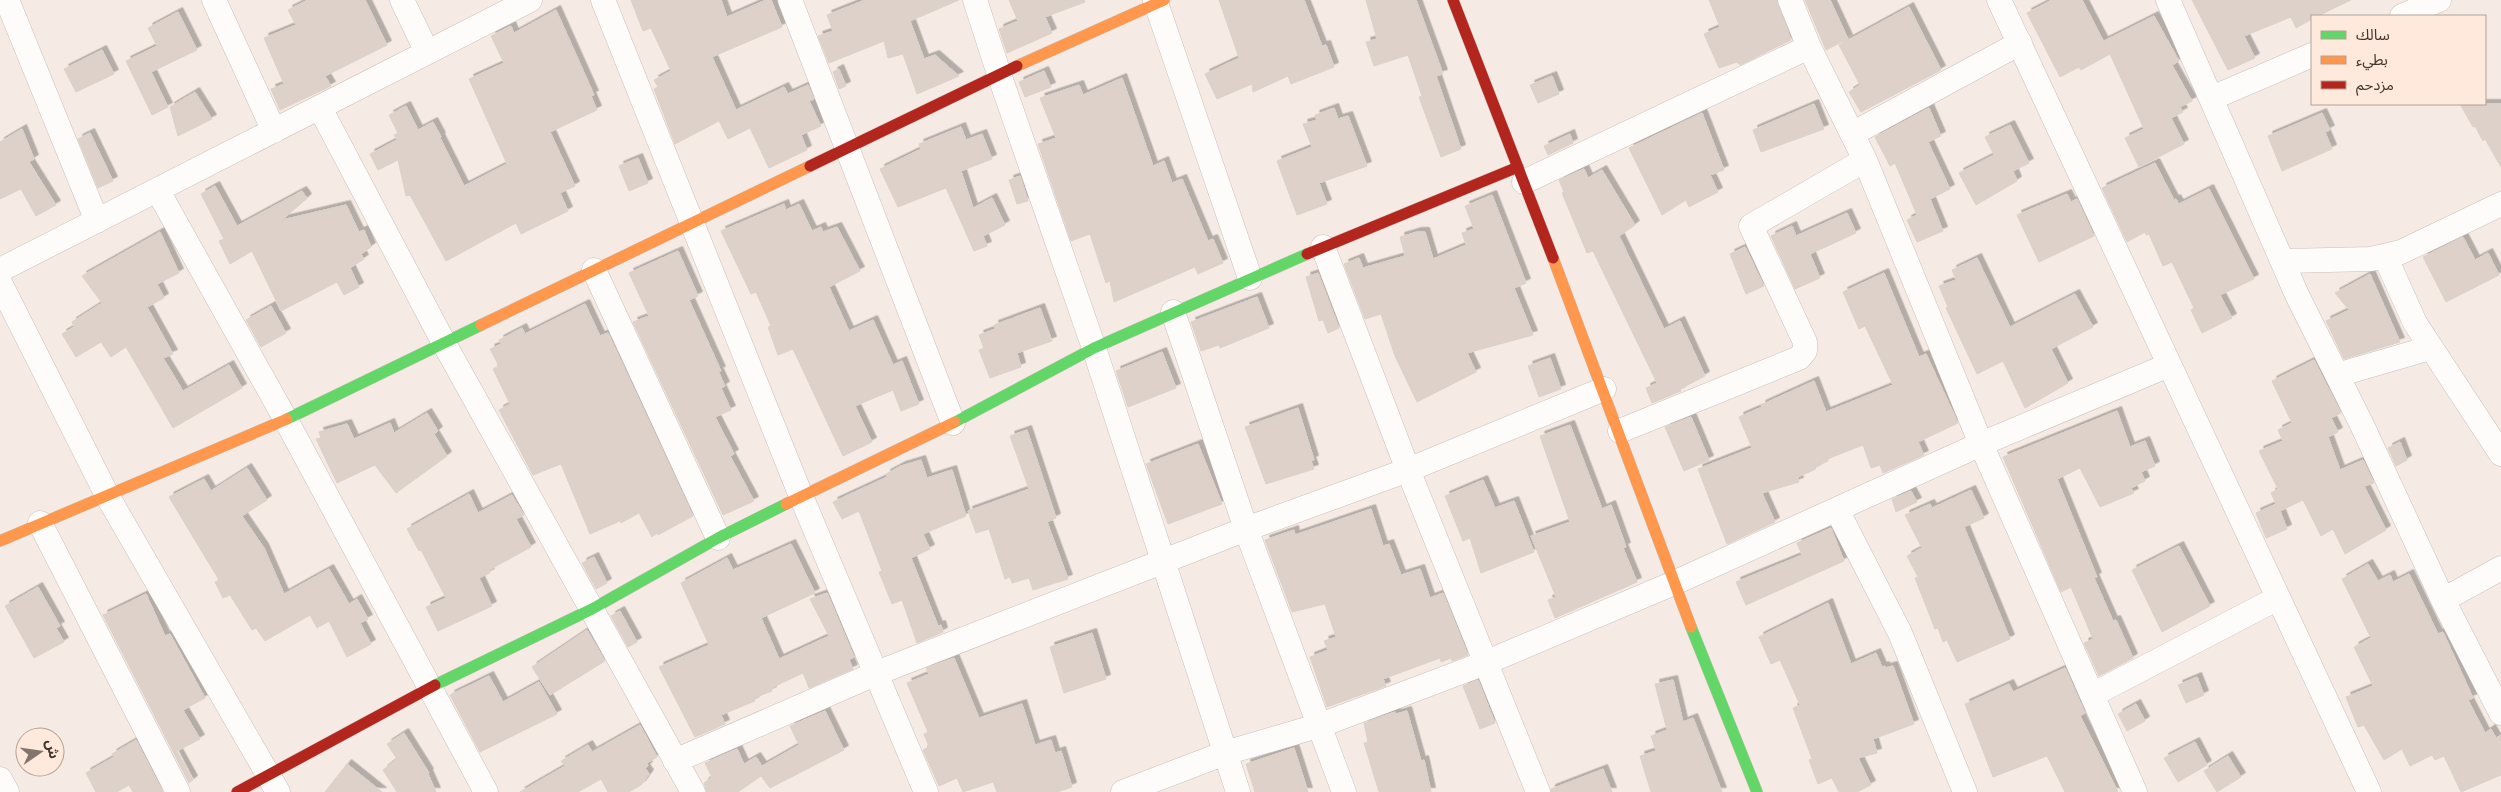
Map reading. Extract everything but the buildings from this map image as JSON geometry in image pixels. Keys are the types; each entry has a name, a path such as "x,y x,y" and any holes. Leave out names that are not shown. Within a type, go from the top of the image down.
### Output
{"street":[{"path":"7,0 96,221"},
{"path":"214,0 274,131"},
{"path":"402,0 426,52"},
{"path":"0,270 530,0"},
{"path":"603,0 801,496 926,792"},
{"path":"790,0 953,423"},
{"path":"975,0 1094,348 1238,792"},
{"path":"1453,0 1620,431 1674,583 1757,792"},
{"path":"1790,0 1809,47 1866,160 1981,444 2135,792"},
{"path":"1999,0 2369,792"},
{"path":"2168,0 2304,311 2337,375 2443,600 2501,714"},
{"path":"2404,15 2440,0"},
{"path":"0,541 40,523 108,497 286,420 445,345 594,270 999,74 1158,1 1250,278"},
{"path":"1852,134 2020,43"},
{"path":"237,792 274,784 429,688 592,608 718,538 953,423 1094,348 1323,247 1521,175 1809,47"},
{"path":"2212,98 2311,55"},
{"path":"320,108 445,345 693,792"},
{"path":"1620,431 1799,358 1805,351 1805,342 1751,226 1866,160"},
{"path":"158,191 286,420 486,792"},
{"path":"2283,261 2371,259 2401,252 2501,204"},
{"path":"1323,247 1408,470 1538,792"},
{"path":"2385,256 2415,323 2501,454"},
{"path":"594,270 718,538"},
{"path":"0,283 108,497 274,784"},
{"path":"1173,312 1246,529 1321,725 1344,792"},
{"path":"2337,375 2430,348"},
{"path":"1123,792 1225,753 1321,725 1485,663 1674,583 1981,444 2169,365"},
{"path":"675,761 877,673 1246,529 1408,470 1604,390"},
{"path":"1837,510 1900,633 1965,792"},
{"path":"40,523 178,792"},
{"path":"2443,600 2501,568"},
{"path":"2092,696 2278,598"},
{"path":"0,779 7,792"}],"traffic: fast":[{"path":"955,422 1094,348 1307,254"},
{"path":"287,419 481,325"},
{"path":"435,685 592,609 718,538 786,504"},
{"path":"1691,627 1757,792"}],"traffic: slow":[{"path":"1017,66 1164,0"},
{"path":"481,325 810,166"},
{"path":"1553,258 1691,627"},
{"path":"0,541 287,419"},
{"path":"786,504 955,422"}],"traffic: jam":[{"path":"1453,0 1553,258"},
{"path":"810,166 1017,66"},
{"path":"1307,254 1518,167"},
{"path":"237,792 435,685"}]}
